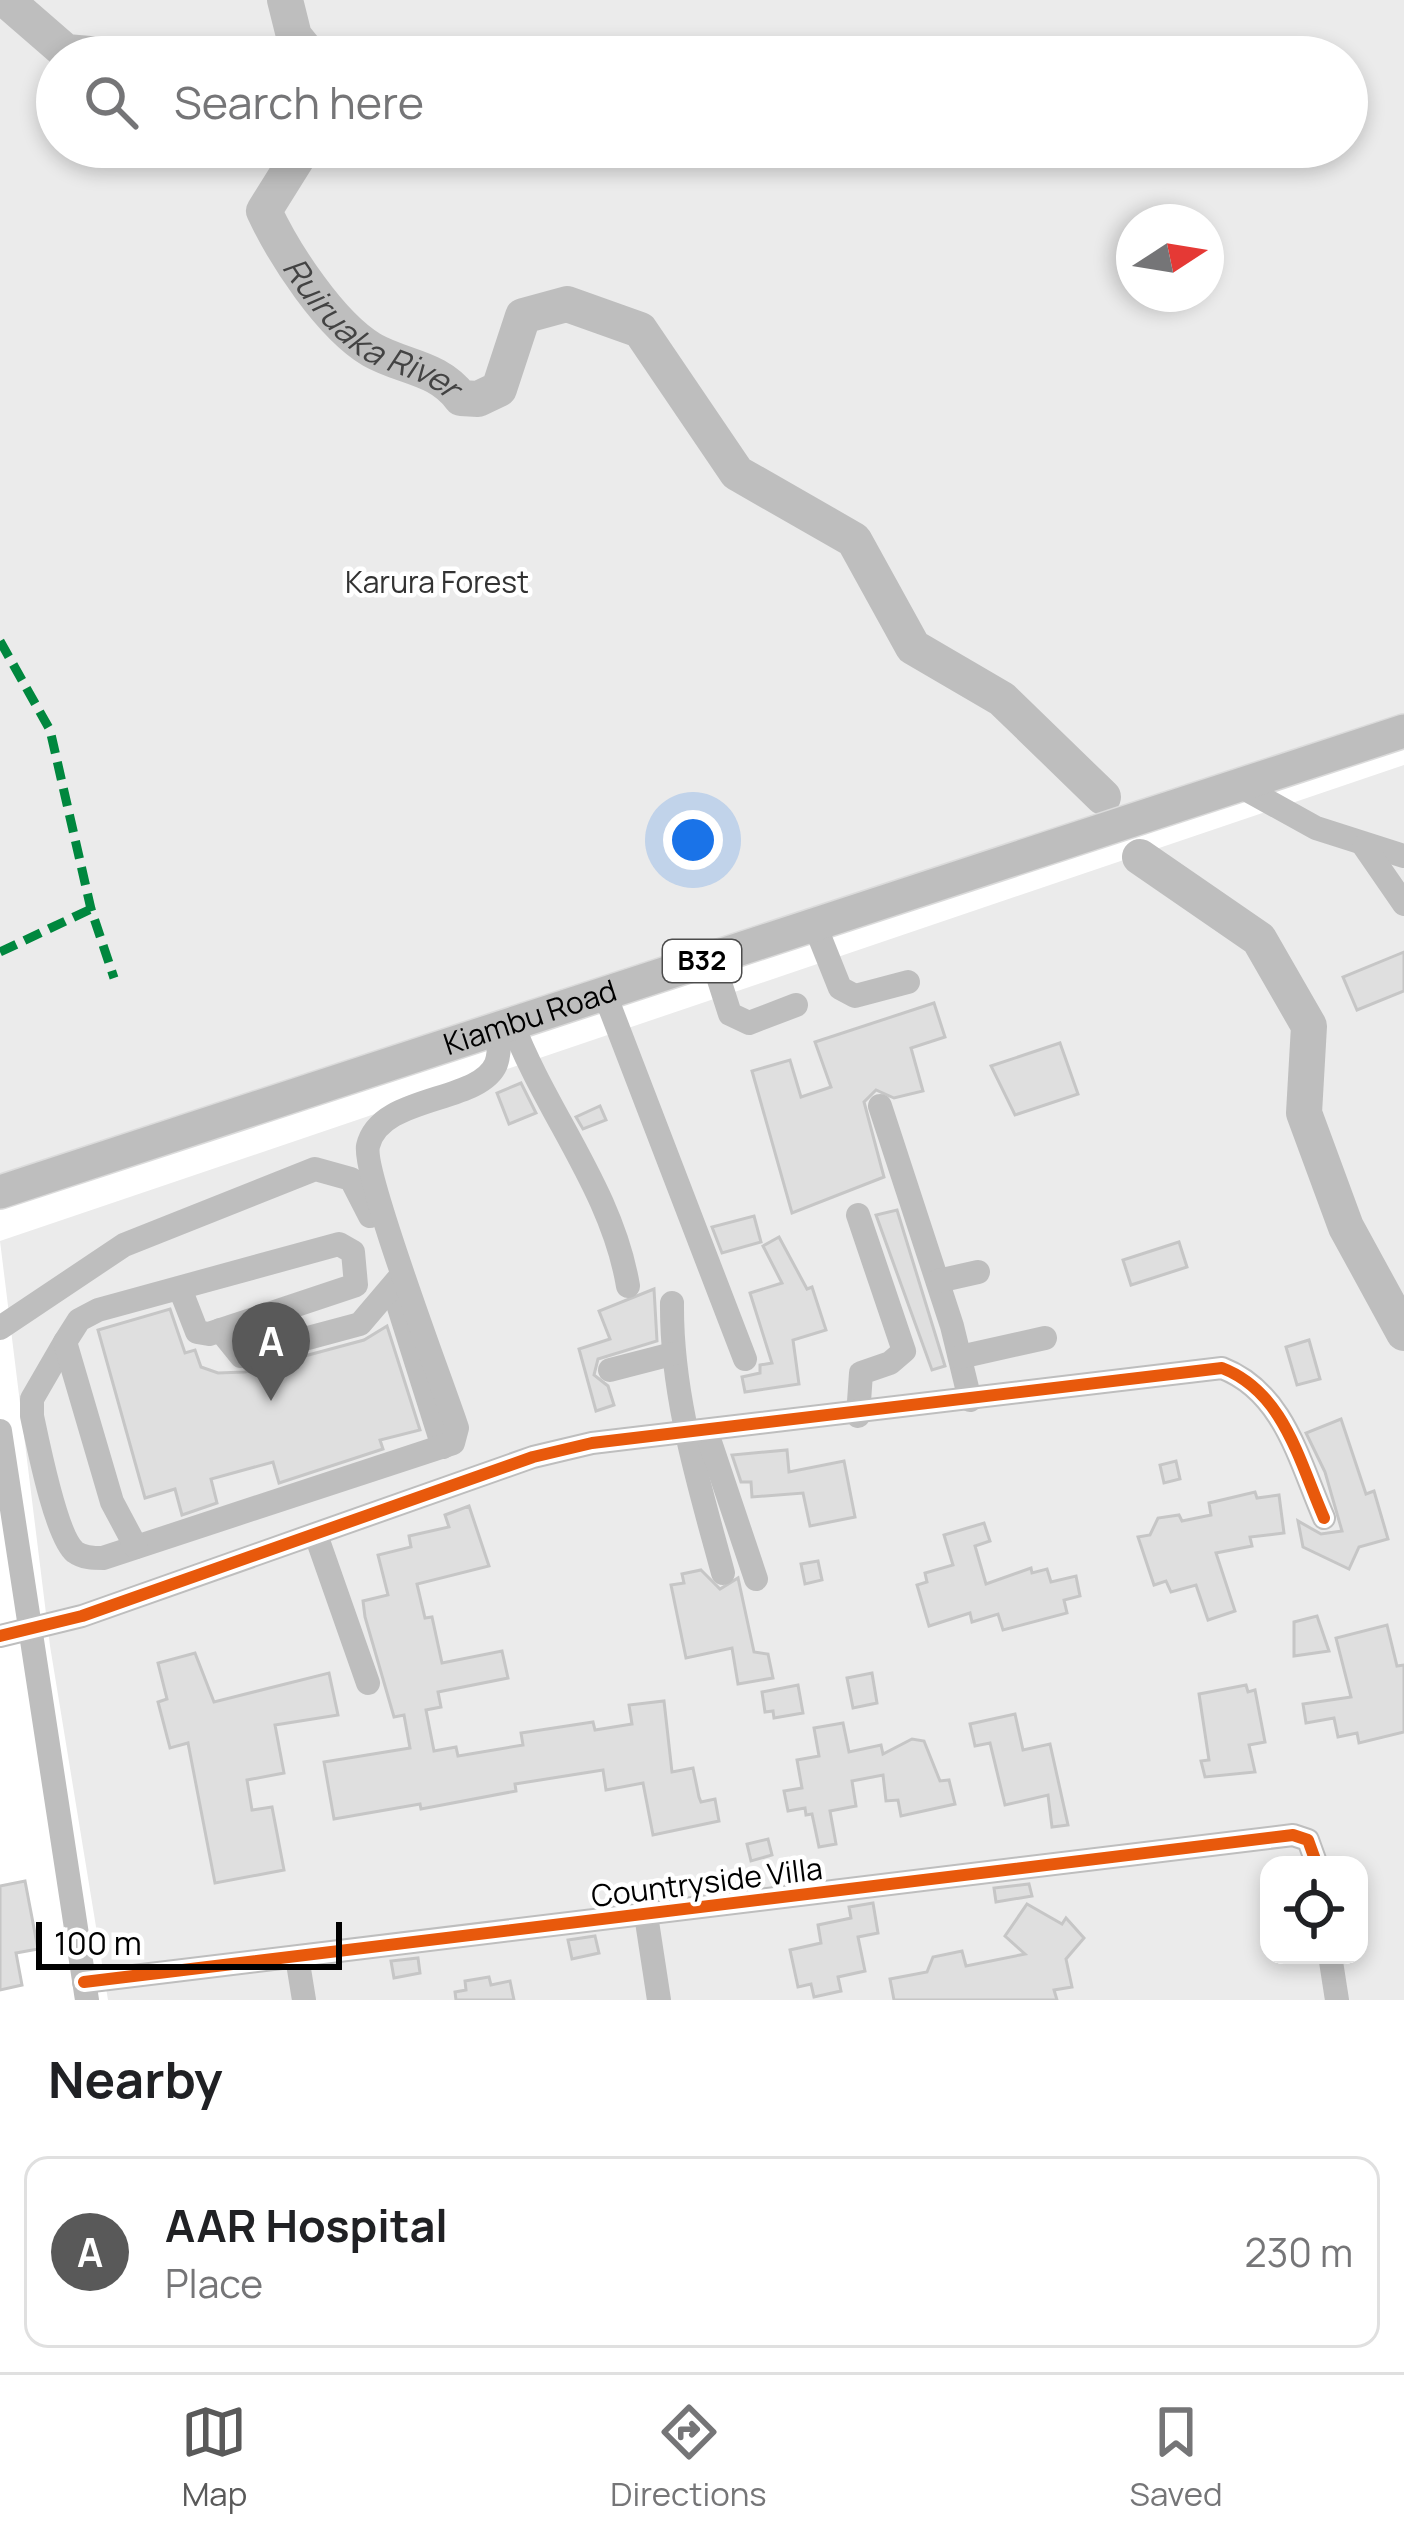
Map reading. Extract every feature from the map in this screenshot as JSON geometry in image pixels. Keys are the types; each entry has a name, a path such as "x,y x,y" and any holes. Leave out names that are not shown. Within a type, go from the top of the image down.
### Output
{"highway":[{"name":"Kiambu Road","path":"0,1192 604,992 817,928 1404,731"}],"street":[{"path":"1240,786 1316,828 1404,856"},
{"path":"1364,846 1404,904"},
{"path":"817,928 840,988 855,997 908,982"},
{"path":"712,958 730,1014 748,1022 796,1005"},
{"path":"604,992 745,1359"},
{"path":"398,1279 368,1147 380,1124 395,1114 488,1075 506,1026"},
{"path":"506,1026 586,1170 628,1286"},
{"path":"880,1106 961,1357 970,1400"},
{"path":"0,1328 124,1245 315,1169 337,1171 363,1193 398,1279 438,1399 443,1447 136,1547 89,1558 74,1551 64,1531 32,1416 32,1399 79,1321 98,1310 181,1291 338,1244 353,1252 356,1285 220,1330 197,1332 181,1291"},
{"path":"858,1215 904,1351 898,1359 861,1373 858,1416"},
{"path":"938,1282 978,1272"},
{"path":"220,1330 234,1352 250,1355 360,1324 398,1279"},
{"path":"672,1303 672,1354 696,1431 756,1579"},
{"path":"961,1357 1045,1338"},
{"path":"65,1342 112,1502 136,1547"},
{"path":"610,1370 672,1354"},
{"path":"0,1636 28,1633 533,1457 696,1431 858,1416 1222,1368 1252,1379 1271,1398 1324,1519"},
{"path":"0,1431 12,1601 28,1633 86,1991"},
{"path":"696,1431 723,1573"},
{"path":"316,1534 368,1683"},
{"name":"Countryside Villa","path":"86,1991 297,1957 1293,1835 1308,1840 1314,1856"},
{"path":"646,1915 659,2000"},
{"path":"297,1957 304,2000"},
{"path":"1331,1964 1337,2000"}],"green space":[{"name":"Karura Forest","path":"0,0 1404,0 1404,728 0,1186"},
{"path":"1404,765 1404,2000 108,2000 50,1646 0,1241"}],"building":[{"path":"1404,952 1404,991 1357,1010 1343,977"},
{"path":"934,1003 945,1037 911,1048 923,1091 894,1098 876,1090 864,1102 884,1177 792,1213 752,1071 790,1060 801,1097 831,1087 815,1042"},
{"path":"1060,1043 1078,1094 1015,1115 991,1066"},
{"path":"521,1083 536,1113 509,1124 497,1093"},
{"path":"600,1106 606,1120 583,1129 576,1117"},
{"path":"897,1210 945,1366 932,1370 876,1215"},
{"path":"754,1216 761,1242 722,1253 712,1227"},
{"path":"779,1237 807,1289 812,1287 826,1330 793,1340 799,1384 745,1392 742,1377 760,1373 760,1365 772,1363 750,1293 782,1283 763,1246"},
{"path":"1179,1242 1187,1267 1131,1285 1123,1260"},
{"path":"654,1289 657,1341 598,1359 594,1375 608,1386 614,1405 596,1411 579,1349 610,1339 599,1311"},
{"path":"170,1309 185,1353 195,1350 201,1367 218,1373 245,1372 364,1340 387,1326 420,1430 380,1440 383,1449 279,1483 273,1462 211,1479 217,1503 182,1515 175,1489 145,1498 98,1330"},
{"path":"1309,1340 1320,1379 1297,1385 1286,1347"},
{"path":"1341,1419 1366,1494 1374,1491 1388,1539 1359,1547 1349,1569 1303,1547 1298,1521 1321,1534 1342,1531 1325,1472 1306,1433"},
{"path":"787,1450 789,1472 844,1461 855,1517 810,1526 803,1493 752,1497 751,1482 741,1482 732,1455"},
{"path":"1176,1461 1180,1479 1164,1483 1160,1465"},
{"path":"1255,1492 1257,1498 1279,1495 1284,1533 1250,1537 1252,1546 1216,1553 1235,1611 1208,1620 1196,1585 1171,1592 1166,1581 1154,1585 1138,1537 1150,1535 1158,1518 1179,1515 1182,1521 1211,1515 1209,1503"},
{"path":"469,1506 489,1566 417,1584 425,1618 432,1617 442,1663 502,1651 508,1678 438,1692 441,1707 426,1710 434,1751 456,1747 458,1756 523,1745 521,1733 593,1722 595,1730 632,1724 629,1705 664,1701 672,1772 693,1768 701,1802 715,1799 719,1821 653,1835 643,1783 606,1790 603,1770 515,1784 516,1791 421,1809 420,1804 334,1819 324,1762 410,1748 404,1715 394,1717 365,1617 363,1601 388,1595 378,1555 411,1547 409,1536 449,1527 445,1515"},
{"path":"984,1523 990,1541 975,1546 986,1584 1031,1568 1032,1573 1047,1569 1051,1582 1076,1576 1080,1596 1064,1600 1067,1613 1003,1630 998,1614 972,1622 970,1613 929,1626 917,1585 927,1582 925,1573 953,1565 944,1535"},
{"path":"818,1561 822,1580 805,1584 801,1564"},
{"path":"701,1570 720,1589 738,1578 754,1652 768,1654 773,1678 738,1684 732,1648 686,1658 671,1585 684,1583 682,1574"},
{"path":"1317,1616 1329,1651 1294,1656 1294,1622"},
{"path":"1387,1625 1397,1666 1404,1665 1404,1732 1359,1743 1357,1733 1338,1737 1334,1718 1306,1723 1303,1704 1351,1697 1336,1638"},
{"path":"195,1653 214,1702 329,1673 338,1715 275,1725 284,1773 247,1780 252,1810 272,1807 284,1870 215,1883 188,1743 170,1748 158,1702 167,1699 158,1663"},
{"path":"872,1673 877,1703 853,1708 847,1678"},
{"path":"798,1685 803,1713 774,1718 773,1711 765,1712 762,1692"},
{"path":"1246,1685 1248,1692 1255,1690 1265,1742 1249,1745 1255,1772 1205,1777 1201,1761 1209,1760 1199,1694"},
{"path":"1015,1714 1023,1750 1050,1744 1068,1825 1052,1827 1048,1795 1005,1805 990,1743 975,1746 970,1724"},
{"path":"843,1723 849,1752 881,1745 883,1754 912,1739 924,1741 940,1781 949,1780 955,1804 901,1816 898,1800 886,1801 883,1775 852,1781 856,1806 830,1811 836,1844 819,1847 812,1814 806,1815 805,1808 788,1811 784,1791 802,1788 797,1760 819,1756 814,1728"},
{"path":"768,1839 772,1855 751,1861 747,1844"},
{"path":"25,1881 38,1949 16,1953 22,1985 0,1990 0,1886"},
{"path":"1029,1884 1032,1896 996,1902 994,1888"},
{"path":"873,1903 878,1933 858,1937 865,1971 838,1977 841,1991 814,1997 811,1984 798,1987 790,1950 821,1943 818,1925 851,1918 849,1907"},
{"path":"1027,1904 1062,1924 1066,1918 1084,1938 1066,1959 1072,1987 1054,1990 1057,2000 894,2000 890,1979 927,1972 933,1957 962,1951 966,1966 1025,1954 1005,1936"},
{"path":"595,1936 599,1953 572,1959 568,1940"},
{"path":"418,1958 420,1973 394,1978 391,1961"},
{"path":"489,1977 491,1985 510,1981 514,2000 456,2000 455,1992 466,1990 465,1981"}],"waterway":[{"path":"6,0 48,36"},
{"name":"Ruiruaka River","path":"285,0 294,36"},
{"name":"Ruiruaka River","path":"291,168 264,211 310,287 356,339 442,380 461,398 478,399 499,389 523,316 567,304 640,330 737,473 854,540 913,647 1002,699 1103,797"},
{"name":"Ruiruaka River","path":"1140,857 1259,939 1309,1026 1304,1113 1346,1227 1404,1333"}],"marked path":[{"path":"0,641 50,730 91,909 114,978"},
{"path":"0,952 91,909"}],"cycle path":[{"path":"0,1636 82,1616 533,1457 592,1443 1222,1368 1243,1379 1275,1411 1324,1518"},
{"path":"84,1982 1293,1835 1308,1840 1314,1856"}],"place":[{"name":"AAR Hospital","path":"271,1401"}]}
